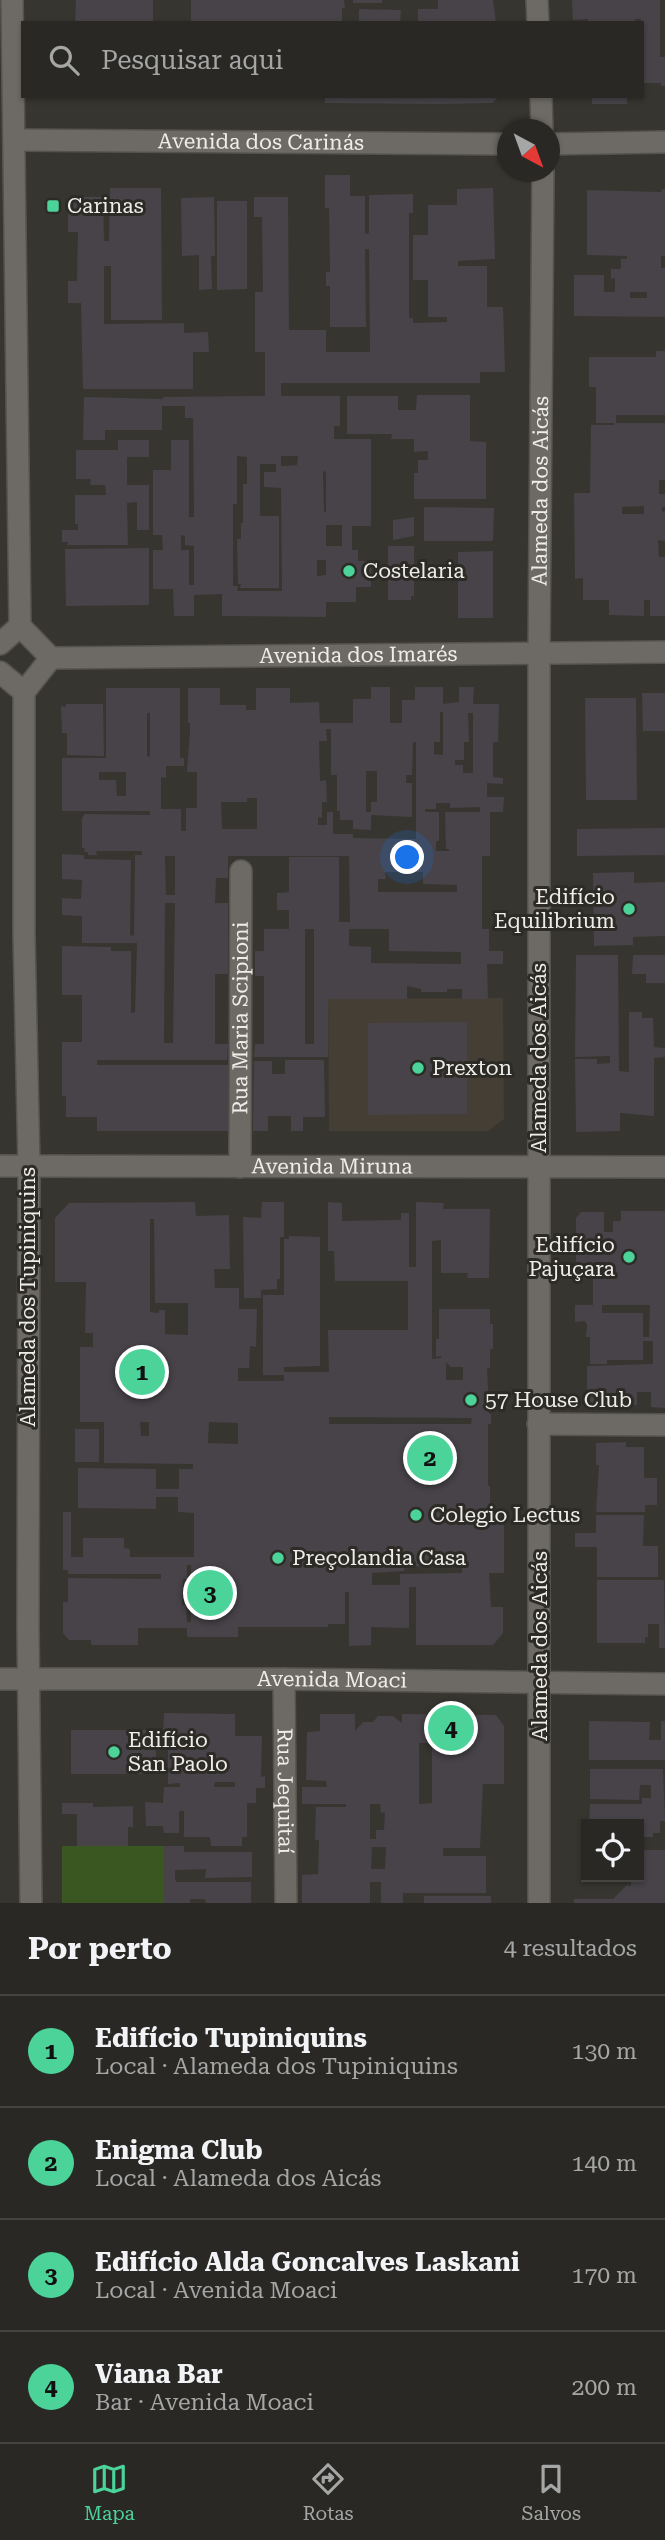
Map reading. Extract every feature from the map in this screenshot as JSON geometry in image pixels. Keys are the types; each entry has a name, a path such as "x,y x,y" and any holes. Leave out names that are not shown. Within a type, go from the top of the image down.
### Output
{"street":[{"path":"0,673 24,692 51,658 20,626 8,403 13,140 12,0"},
{"path":"537,0 538,21"},
{"path":"541,98 542,119"},
{"name":"Avenida dos Carinás","path":"13,140 497,144"},
{"path":"560,144 665,142"},
{"name":"Alameda dos Aicás","path":"539,1903 539,652 543,182"},
{"path":"0,645 20,626"},
{"name":"Avenida dos Imarés","path":"51,658 665,652"},
{"name":"Alameda dos Tupiniquins","path":"24,692 24,935 29,1166 28,1679 31,1903"},
{"name":"Rua Maria Scipioni","path":"240,1167 241,871"},
{"name":"Avenida Miruna","path":"0,1166 665,1167"},
{"path":"538,1424 665,1425"},
{"name":"Avenida Moaci","path":"0,1679 284,1679 665,1684"},
{"name":"Rua Jequitaí","path":"284,1679 286,1903"}],"shaded area":[{"path":"503,998 504,1119 488,1131 329,1131 328,999"}],"green space":[{"path":"62,1846 164,1846 164,1903 62,1903"}],"building":[{"path":"76,0 153,0 153,21 75,21"},
{"path":"191,0 344,0 345,8 342,8 342,21 191,21"},
{"path":"353,0 382,0 382,3 353,3"},
{"path":"438,0 493,0 496,21 418,21 418,9 438,9"},
{"path":"572,0 660,0 660,57 665,57 665,86 661,86 661,83 644,83 644,21 573,20"},
{"path":"359,9 401,10 400,21 359,21"},
{"path":"325,98 498,98 492,103 325,103"},
{"path":"592,98 627,98 627,104 592,104"},
{"path":"325,175 350,175 350,196 365,196 365,234 369,233 369,195 413,194 413,213 409,213 409,318 413,318 413,323 447,322 447,317 428,317 428,280 413,280 413,235 428,235 428,205 457,205 457,189 493,188 495,259 458,261 458,266 487,266 487,307 503,307 505,372 480,372 480,383 281,383 281,396 340,396 340,426 334,426 334,439 371,439 371,526 352,526 352,550 358,550 358,561 371,561 371,587 356,587 356,602 326,602 326,617 222,616 222,594 194,595 194,616 174,616 173,589 153,589 153,550 163,550 162,535 153,535 153,470 171,470 171,440 189,440 189,517 194,517 193,418 185,418 185,406 162,406 162,430 105,430 105,440 83,440 84,397 163,399 265,396 265,352 255,352 255,292 263,292 262,217 254,217 254,197 288,197 289,330 326,330 326,352 370,352 369,249 365,249 366,327 330,327 330,286 326,286 326,272 330,272 329,208 325,208","holes":["237,456 247,457 247,484 243,484 243,523 241,539 237,539 238,584 241,584 240,588 279,588 279,516 260,516 260,464 276,464 276,472 264,472 264,487 281,488 282,591 237,591 238,586 233,586 233,504 237,504","281,456 298,456 297,465 281,466","326,471 326,512 323,472","326,525 342,525 342,546 326,546","181,535 185,536 185,545 194,546 194,585 189,585 189,550 181,550","317,560 326,560 326,575 317,576"]},
{"path":"110,188 161,188 162,320 111,320 111,266 104,266 104,324 184,323 184,333 208,332 209,352 193,352 193,389 83,389 81,303 68,303 68,281 77,281 78,232 68,232 68,197 103,197 104,241 109,241"},
{"path":"665,189 665,256 661,256 661,268 665,268 665,317 574,316 574,275 604,275 604,292 615,292 615,278 611,279 611,269 621,269 621,259 627,259 627,256 587,255 587,190 661,192","holes":["630,292 647,292 647,298 630,298"]},
{"path":"214,197 215,256 211,256 212,289 199,290 199,255 182,256 181,198"},
{"path":"217,201 247,201 247,289 217,290"},
{"path":"656,351 665,351 665,415 616,415 616,423 596,423 596,387 589,387 589,357 656,357"},
{"path":"417,395 470,395 470,441 486,442 486,499 414,499 414,473 418,473 418,460 428,460 428,451 414,452 414,439 391,439 392,434 347,434 347,396 398,396 398,410 416,410"},
{"path":"665,423 665,480 659,480 659,494 665,494 665,507 662,507 662,512 665,511 665,541 658,540 659,557 665,557 665,616 650,616 650,600 644,600 644,616 609,615 609,600 583,600 583,578 575,579 574,493 590,493 591,425","holes":["644,506 644,514 622,514 622,507"]},
{"path":"118,440 149,440 149,457 127,457 127,485 149,485 149,530 137,530 137,502 127,503 128,545 67,545 68,542 62,542 62,530 78,530 78,524 75,524 75,495 106,495 105,485 90,485 91,479 76,479 76,450 118,450"},
{"path":"424,507 494,508 493,541 424,541"},
{"path":"414,517 414,536 393,540 393,520"},
{"path":"388,546 414,546 414,596 411,596 411,600 388,600"},
{"path":"149,548 149,605 66,606 65,549"},
{"path":"493,551 493,618 458,618 458,552"},
{"path":"371,687 390,687 390,723 402,723 402,700 415,700 415,687 443,687 443,704 459,702 459,687 474,687 473,704 499,704 498,742 493,742 493,777 503,778 503,784 487,783 487,797 504,797 503,812 490,812 490,856 482,856 482,929 489,929 489,951 503,951 503,964 487,964 488,999 462,999 462,989 421,992 421,989 407,986 407,999 328,999 328,1057 254,1057 255,1044 264,1044 264,976 255,976 255,951 264,951 264,929 289,929 289,910 277,910 277,893 289,892 289,857 339,857 339,922 350,922 349,856 228,856 228,878 216,878 215,903 228,903 228,974 215,974 215,1044 228,1044 227,1060 97,1060 97,1065 228,1065 228,1131 97,1131 97,1117 66,1117 66,1096 62,1096 62,1042 82,1042 82,995 62,995 62,946 111,947 111,951 131,951 131,1013 135,1012 137,943 82,943 82,916 62,915 62,898 81,899 82,880 62,879 62,854 84,855 84,859 131,860 130,935 134,936 135,855 142,855 142,851 96,851 97,855 88,855 88,852 84,852 85,848 82,848 82,818 85,814 150,815 150,811 62,811 62,758 106,758 106,688 180,688 180,758 184,758 184,766 166,766 166,778 161,777 161,809 181,809 181,831 186,831 186,808 197,808 197,772 187,772 190,732 188,688 220,688 220,705 246,705 246,710 256,710 256,688 290,688 290,703 319,702 320,723 353,723 353,699 371,699","holes":["440,712 443,712 443,755 434,754 434,742 440,742","147,713 150,713 150,757 147,756","468,713 473,713 473,773 463,773 463,765 455,765 455,760 464,760 464,742 469,742","326,729 331,729 331,775 337,775 337,811 340,811 340,820 353,820 353,829 371,830 371,815 412,817 412,783 406,783 406,775 412,775 413,742 416,742 416,839 353,838 353,834 333,834 333,812 327,812 327,825 318,825 318,817 322,818 322,802 327,802 326,780 320,781 319,741 327,741","366,771 377,771 377,802 371,802 371,812 366,812","99,772 126,772 126,796 117,796 116,780 99,780","247,798 257,798 257,829 222,829 221,802 247,802","436,803 450,803 450,808 480,807 480,812 445,812 446,849 449,851 436,851 436,841 439,841 439,812 425,812 425,809 436,809","165,856 175,856 175,895 166,895","385,872 423,872 423,884 457,885 457,892 378,892 378,879 386,879","165,903 175,903 173,1043 164,1043","305,929 314,929 314,1044 305,1044","349,929 389,929 389,951 461,952 461,964 371,963 371,947 349,946"]},
{"path":"642,693 665,693 665,731 643,731"},
{"path":"585,698 636,698 637,800 586,800"},
{"path":"66,704 103,704 104,756 67,755 67,733 62,733 61,706 66,707"},
{"path":"665,828 665,855 577,856 577,829"},
{"name":"Edifício Equilibrium","path":"634,872 634,883 665,882 665,936 633,937 633,945 594,946 593,873"},
{"path":"576,955 618,955 619,1071 629,1072 629,1012 642,1012 642,1018 653,1018 654,1047 665,1048 665,1057 654,1058 654,1116 620,1113 620,1131 576,1132 575,1059 597,1059 597,1064 610,1063 610,1056 575,1057"},
{"path":"633,955 665,955 665,983 646,983 646,974 632,974"},
{"name":"Prexton","path":"467,1022 467,1114 368,1115 368,1023"},
{"path":"285,1060 324,1060 325,1117 303,1117 303,1131 291,1131 291,1116 268,1116 268,1131 253,1131 254,1061 272,1061 272,1074 285,1074"},
{"path":"195,1202 196,1216 229,1215 230,1269 214,1269 215,1288 239,1288 239,1309 257,1309 256,1347 250,1346 249,1368 238,1368 238,1381 284,1381 284,1375 263,1375 263,1295 284,1295 284,1239 289,1239 289,1236 320,1237 320,1366 284,1367 284,1372 329,1372 328,1330 408,1330 408,1281 335,1281 334,1251 328,1251 328,1202 342,1203 342,1221 401,1220 401,1213 409,1213 409,1267 416,1267 416,1202 444,1203 443,1209 490,1209 489,1278 467,1278 468,1273 441,1273 441,1240 432,1241 432,1359 441,1358 436,1357 439,1309 490,1309 493,1349 490,1349 490,1368 487,1368 491,1414 491,1424 488,1424 488,1486 490,1515 504,1515 504,1573 489,1573 491,1607 503,1607 503,1633 493,1645 416,1645 416,1587 409,1587 409,1628 371,1627 371,1645 349,1646 349,1592 345,1592 345,1624 328,1624 328,1627 238,1627 238,1637 187,1637 187,1628 138,1628 138,1645 91,1645 91,1640 69,1640 63,1633 63,1602 68,1602 68,1578 161,1579 161,1574 68,1574 68,1570 63,1570 63,1512 71,1512 71,1557 83,1557 83,1538 124,1538 124,1548 130,1549 130,1557 194,1557 194,1513 178,1512 178,1497 156,1497 156,1509 78,1508 78,1468 156,1469 156,1489 179,1489 179,1469 193,1469 193,1464 104,1463 104,1422 80,1422 80,1347 93,1347 93,1333 85,1333 86,1282 55,1282 55,1218 69,1203","holes":["150,1219 154,1219 155,1303 188,1303 188,1335 165,1334 165,1310 159,1310 159,1313 150,1312","446,1362 451,1367 463,1367 463,1380 446,1380","329,1417 472,1418 471,1424 329,1424","140,1422 149,1422 149,1436 141,1436","209,1422 238,1423 238,1444 208,1443","187,1565 191,1565 191,1622 187,1622 186,1605 182,1605 183,1579 187,1579","405,1566 462,1566 462,1573 400,1574 400,1585 372,1585 372,1573 404,1571"]},
{"path":"262,1202 284,1202 284,1237 280,1237 280,1279 277,1279 277,1289 261,1290 261,1298 244,1298 243,1217 261,1218"},
{"path":"621,1211 665,1211 665,1408 651,1407 651,1392 637,1392 637,1405 587,1404 587,1366 653,1364 653,1341 643,1341 643,1360 607,1360 607,1364 590,1364 587,1325 585,1321 575,1322 575,1305 593,1305 593,1279 576,1279 576,1218 581,1212 604,1212 604,1232 613,1232 613,1221 621,1221","holes":["602,1305 650,1305 649,1337 643,1337 643,1313 602,1313"]},
{"path":"75,1429 99,1429 99,1462 75,1462"},
{"path":"626,1442 626,1447 644,1447 644,1478 657,1478 657,1505 645,1505 645,1512 596,1512 599,1465 596,1465 596,1443"},
{"path":"596,1515 644,1515 643,1546 658,1546 658,1577 597,1577 597,1547 575,1547 575,1533 596,1533"},
{"path":"597,1580 664,1580 665,1648 659,1648 659,1624 648,1624 645,1643 597,1643"},
{"path":"164,1713 235,1714 235,1736 262,1736 261,1777 265,1776 265,1788 256,1788 256,1803 247,1803 247,1837 242,1837 242,1846 211,1846 210,1837 184,1837 184,1811 179,1811 179,1833 164,1833 163,1826 146,1826 145,1802 163,1803 164,1787 180,1787 180,1783 168,1784 168,1736 163,1735","holes":["215,1782 235,1782 235,1787 214,1787"]},
{"path":"320,1714 355,1714 355,1731 363,1722 373,1722 378,1716 393,1716 402,1723 402,1714 496,1715 504,1726 504,1784 483,1784 480,1848 443,1848 443,1856 486,1856 486,1893 403,1893 403,1903 381,1903 381,1882 370,1882 370,1903 302,1903 302,1875 318,1874 316,1807 346,1807 346,1804 302,1804 302,1787 327,1787 326,1781 306,1780 307,1732 320,1731","holes":["419,1743 432,1743 432,1803 419,1804","370,1804 380,1804 381,1813 385,1812 384,1830 376,1830 376,1839 370,1839","372,1847 386,1847 385,1869 371,1869"]},
{"path":"589,1721 650,1722 649,1740 661,1740 661,1721 665,1721 665,1760 589,1760"},
{"name":"Edifício San Paolo","path":"71,1730 156,1730 156,1774 71,1774"},
{"path":"590,1769 663,1769 665,1821 660,1821 660,1833 653,1833 653,1837 644,1837 644,1819 589,1819 590,1804 642,1804 642,1798 651,1798 651,1785 640,1785 639,1800 590,1799"},
{"path":"62,1803 93,1803 93,1807 133,1806 133,1827 128,1827 128,1846 77,1846 77,1814 62,1814"},
{"path":"164,1846 184,1846 184,1852 252,1852 252,1877 205,1878 206,1869 175,1870 176,1882 251,1882 251,1903 206,1903 205,1899 190,1899 190,1903 164,1903"},
{"path":"644,1850 665,1850 665,1903 574,1903 574,1899 613,1899 627,1885 631,1886 631,1882 644,1882"},
{"path":"424,1896 491,1896 491,1903 424,1903"}],"place":[{"name":"Carinas","path":"53,206"},
{"name":"Costelaria","path":"349,571"},
{"name":"Edifício Equilibrium","path":"629,909"},
{"name":"Prexton","path":"418,1068"},
{"name":"Edifício Pajuçara","path":"629,1257"},
{"name":"Edifício Tupiniquins","path":"142,1372"},
{"name":"57 House Club","path":"471,1400"},
{"name":"Enigma Club","path":"430,1458"},
{"name":"Colegio Lectus","path":"416,1515"},
{"name":"Preçolandia Casa","path":"278,1558"},
{"name":"Edifício Alda Goncalves Laskani","path":"210,1593"},
{"name":"Viana Bar","path":"451,1728"},
{"name":"Edifício San Paolo","path":"114,1752"}]}
